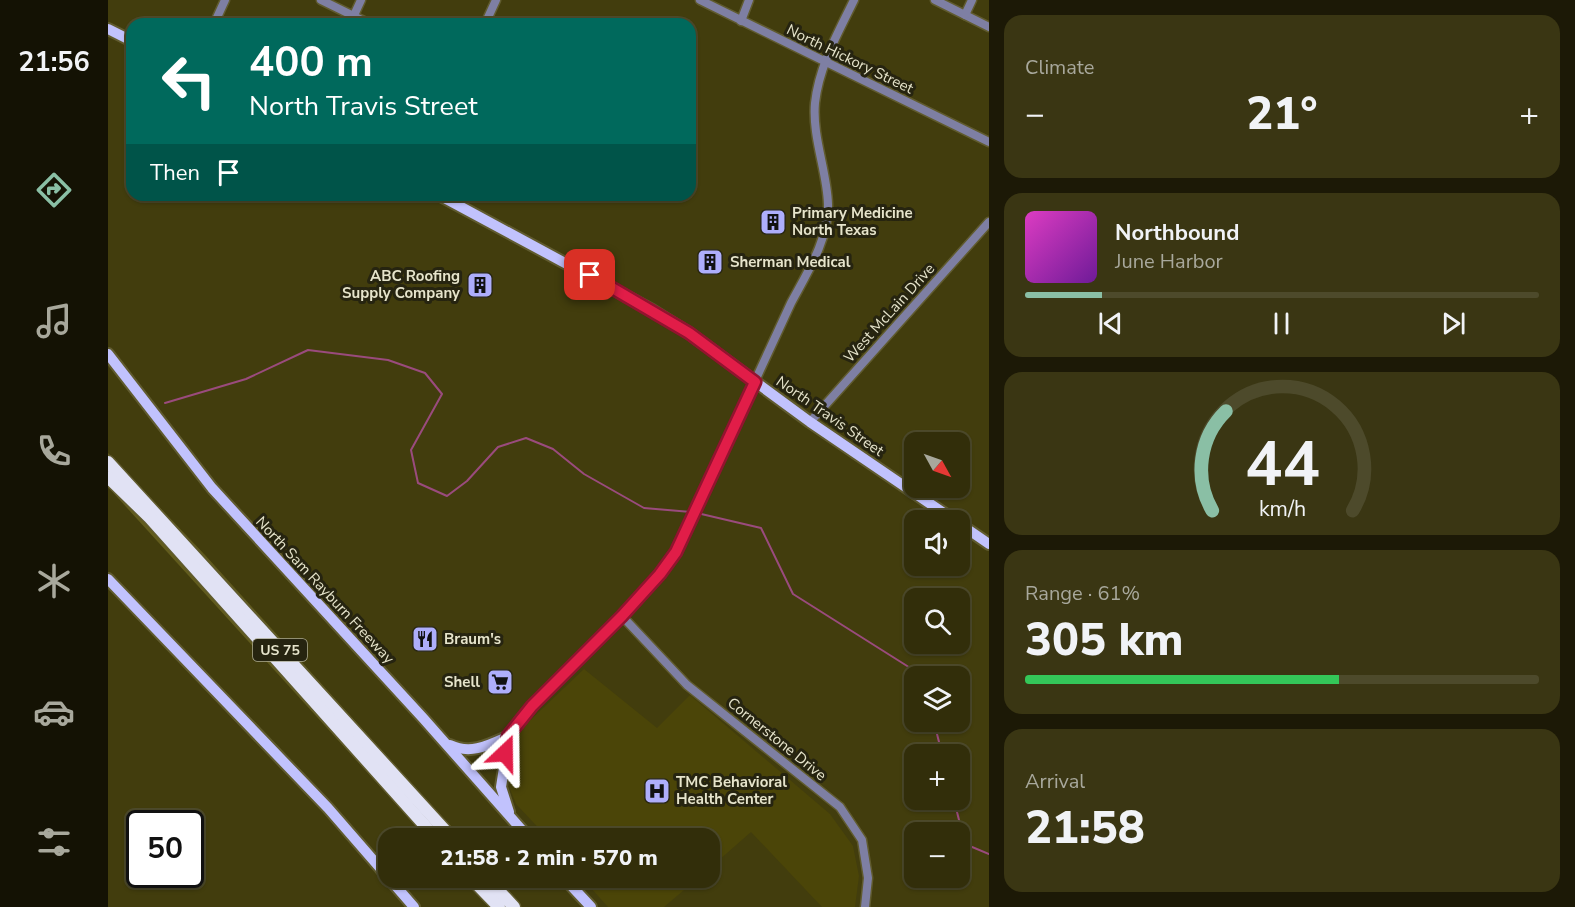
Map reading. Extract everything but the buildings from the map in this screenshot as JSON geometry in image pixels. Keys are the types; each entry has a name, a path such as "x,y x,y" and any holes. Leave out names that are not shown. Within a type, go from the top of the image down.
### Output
{"highway":[{"name":"US 75","path":"108,462 443,828"},
{"name":"US 75","path":"108,477 150,518 427,828"},
{"path":"481,888 499,907"},
{"path":"496,888 514,907"}],"main road":[{"path":"108,29 126,38"},
{"name":"North Travis Street","path":"450,201 652,310 723,356 810,422 939,510"},
{"name":"North Sam Rayburn Freeway","path":"108,354 212,488 447,744 520,828"},
{"path":"970,531 988,544"},
{"path":"108,579 328,808 378,866"},
{"path":"447,744 461,751 477,749 508,736"},
{"path":"508,736 501,787 512,820"},
{"path":"396,888 403,907"},
{"path":"397,888 414,907"},
{"path":"573,888 591,907"}],"street":[{"path":"217,18 225,0"},
{"path":"321,0 349,18"},
{"path":"353,18 362,0"},
{"path":"488,18 496,0"},
{"name":"North Hickory Street","path":"700,0 988,142"},
{"path":"741,21 749,0"},
{"path":"508,736 532,706 622,616 660,574 689,527 825,231 828,204 815,105 824,62 854,0"},
{"path":"935,0 988,27"},
{"path":"965,15 972,0"},
{"name":"West McLain Drive","path":"810,422 988,222"},
{"name":"Cornerstone Drive","path":"622,616 687,685 840,807 862,840 868,878 865,907"}],"shaded area":[{"path":"108,453 205,555 452,828 418,828 108,487"},
{"name":"TMC Behavioral Health Center","path":"584,669 657,728 690,695 830,814 853,846 859,876 855,907 822,907 751,832 720,859 720,828 539,828 516,804 506,779 521,729"},
{"path":"591,888 686,888 664,907 608,907"}],"waterway":[{"path":"165,403 246,379 308,350 388,360 425,373 442,394 411,450 418,483 447,496 467,481 498,447 526,438 553,449 584,474 644,508 691,512"},
{"path":"697,513 761,528 793,594 907,666"},
{"path":"936,732 940,744"},
{"path":"956,810 965,844 989,854"}],"place":[{"name":"Primary Medicine North Texas","path":"773,222"},
{"name":"Sherman Medical","path":"710,262"},
{"name":"ABC Roofing Supply Company","path":"480,285"},
{"name":"Braum's","path":"425,639"},
{"name":"Shell","path":"500,682"},
{"name":"TMC Behavioral Health Center","path":"657,791"}],"route":[{"path":"505,753 508,736 532,706 622,616 660,574 676,552 755,382 723,356 689,333 590,275"}]}
